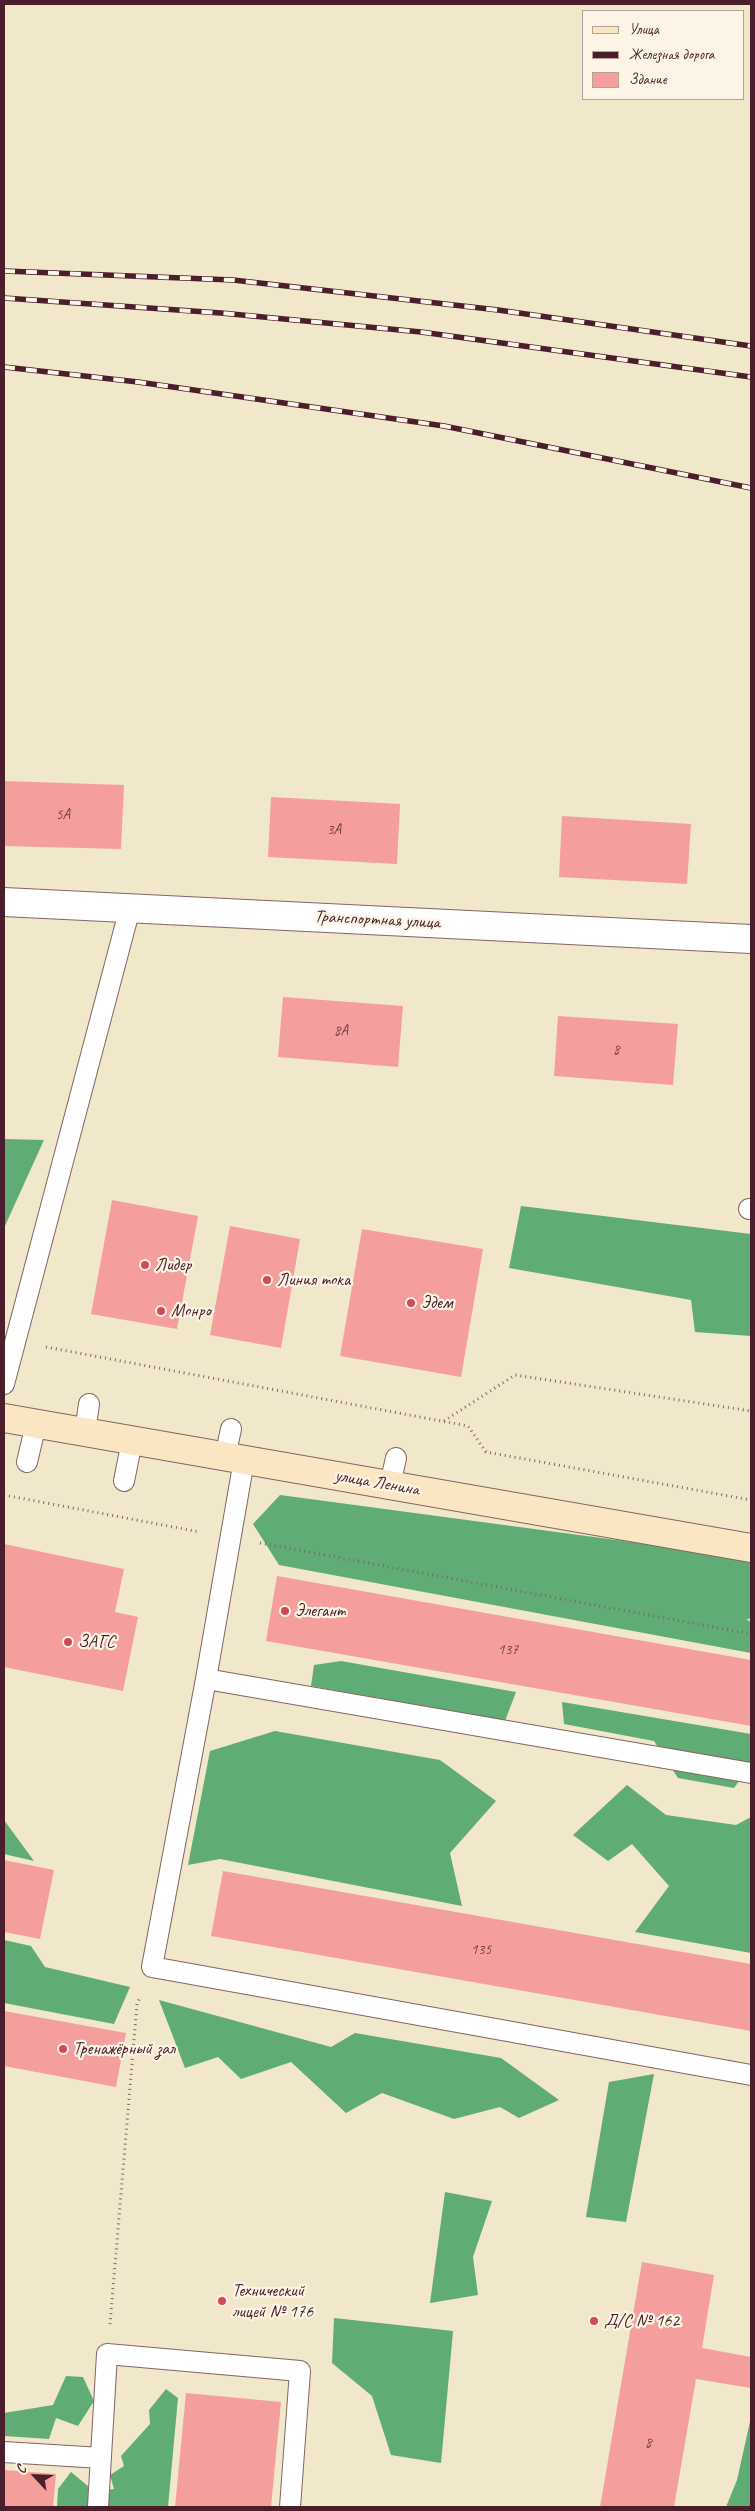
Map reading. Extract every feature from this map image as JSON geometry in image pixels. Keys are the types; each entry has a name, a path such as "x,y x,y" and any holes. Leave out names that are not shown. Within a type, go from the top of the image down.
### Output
{"main road":[{"name":"улица Ленина","path":"4,1418 751,1548"}],"street":[{"name":"Транспортная улица","path":"4,902 751,939"}],"lane":[{"path":"4,1384 130,908"},
{"path":"85,1432 89,1404"},
{"path":"27,1462 36,1424"},
{"path":"231,1429 235,1458 230,1538 206,1679 152,1967 751,2075"},
{"path":"124,1481 132,1440"},
{"path":"390,1485 396,1458"},
{"path":"206,1679 751,1773"},
{"path":"98,2507 107,2354 300,2371 290,2507"},
{"path":"4,2452 100,2458"}],"path":[{"path":"15,1342 468,1426 486,1452 751,1500"},
{"path":"443,1421 515,1375 751,1411"},
{"path":"4,1495 751,1634"},
{"path":"107,2354 137,2004 152,1967"}],"green space":[{"path":"4,1139 44,1140 4,1228"},
{"path":"521,1206 751,1234 751,1336 695,1332 691,1300 509,1268"},
{"path":"280,1495 751,1558 751,1618 746,1620 751,1621 751,1653 279,1565 253,1524"},
{"path":"341,1661 516,1692 505,1721 311,1686 314,1665"},
{"path":"562,1702 751,1734 751,1765 734,1788 678,1778 654,1741 564,1724"},
{"path":"275,1731 440,1760 496,1801 450,1853 462,1906 220,1859 188,1865 210,1751"},
{"path":"627,1785 666,1815 736,1825 751,1817 751,1953 635,1932 669,1886 632,1844 608,1861 573,1835"},
{"path":"4,1820 34,1861 4,1854"},
{"path":"4,1940 31,1946 45,1967 130,1987 114,2024 4,2003"},
{"path":"159,2000 331,2047 355,2033 501,2058 559,2100 519,2118 500,2107 454,2119 382,2093 346,2113 291,2062 241,2079 218,2057 185,2068"},
{"path":"654,2074 626,2222 586,2217 609,2082"},
{"path":"445,2192 492,2201 473,2257 478,2295 430,2303"},
{"path":"334,2318 453,2331 441,2463 391,2455 372,2396 332,2363"},
{"path":"66,2376 83,2377 94,2401 78,2426 56,2418 49,2439 4,2436 4,2413 53,2405"},
{"path":"166,2389 178,2398 168,2507 57,2507 58,2489 71,2472 94,2491 114,2489 110,2475 124,2466 121,2456 150,2424 149,2410"},
{"path":"751,2417 751,2507 726,2507 737,2480"}],"building":[{"path":"4,781 124,785 121,849 4,846"},
{"path":"271,797 400,804 397,864 268,857"},
{"path":"562,816 691,824 687,884 559,877"},
{"path":"283,997 403,1006 398,1067 278,1057"},
{"path":"558,1016 678,1024 673,1085 554,1076"},
{"name":"Лидер","path":"112,1200 198,1216 177,1329 91,1314"},
{"path":"230,1226 300,1239 281,1348 210,1335"},
{"name":"Эдем","path":"362,1229 483,1249 461,1377 340,1356"},
{"name":"ЗАГС","path":"4,1544 124,1569 115,1612 138,1617 123,1691 4,1667"},
{"path":"277,1576 751,1660 751,1726 266,1641"},
{"path":"4,1860 54,1870 40,1939 4,1932"},
{"path":"223,1871 751,1964 751,2031 211,1936"},
{"name":"Тренажёрный зал","path":"4,2011 126,2033 116,2087 4,2066"},
{"path":"642,2262 714,2275 702,2348 751,2357 751,2388 696,2379 674,2507 600,2507"},
{"path":"186,2393 281,2402 271,2507 175,2507"},
{"path":"4,2470 56,2474 53,2507 4,2507"}],"railway":[{"path":"4,271 233,280 498,310 751,346"},
{"path":"4,298 221,313 421,332 751,377"},
{"path":"4,367 138,382 444,426 751,488"}],"place":[{"name":"Лидер","path":"145,1265"},
{"name":"Линия тока","path":"267,1280"},
{"name":"Эдем","path":"411,1303"},
{"name":"Монро","path":"161,1311"},
{"name":"Элегант","path":"285,1611"},
{"name":"ЗАГС","path":"68,1642"},
{"name":"Тренажёрный зал","path":"63,2049"},
{"name":"Технический лицей № 176","path":"222,2301"},
{"name":"Д/С № 162","path":"594,2321"}]}
